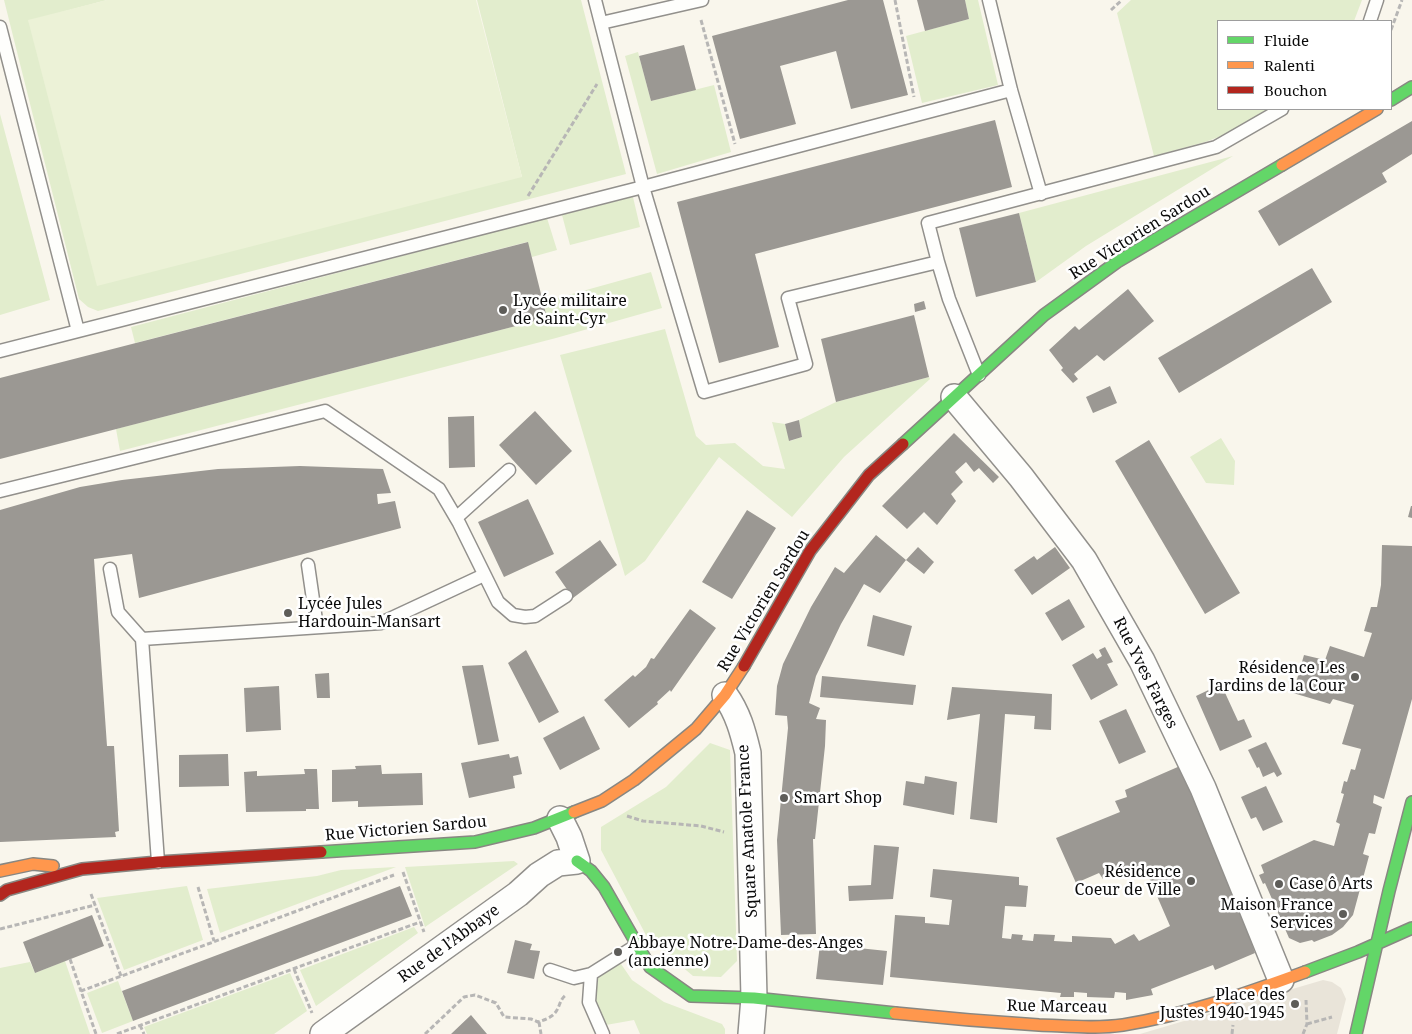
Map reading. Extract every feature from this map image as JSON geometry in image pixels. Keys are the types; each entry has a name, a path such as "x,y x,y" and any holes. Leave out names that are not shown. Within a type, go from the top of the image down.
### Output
{"street":[{"path":"1392,99 1412,87"},
{"name":"Rue Victorien Sardou","path":"0,895 8,890 82,869 158,862 475,842 534,828 560,819 602,800 634,780 696,729 725,695 754,650 816,543 869,475 1044,315 1117,262 1375,110"},
{"name":"Rue Yves Farges","path":"954,397 1021,477 1084,560 1142,661 1203,788 1281,980"},
{"name":"Square Anatole France","path":"725,695 734,707 740,721 748,753 754,998 751,1034"},
{"path":"1356,1034 1412,802"},
{"path":"560,819 569,837 577,861 591,871 604,887 650,967 692,996 754,998"},
{"name":"Rue de l’Abbaye","path":"319,1026 432,956 518,894 539,875 558,864 577,861"},
{"name":"Rue Victorien Sardou","path":"0,871 33,864 82,869"},
{"name":"Rue Marceau","path":"754,998 991,1028 1082,1027 1121,1024 1162,1017 1234,998 1378,943 1412,928"}],"lane":[{"path":"595,0 643,187 704,392 806,364 788,298 938,262"},
{"path":"989,0 1011,90 1041,194"},
{"path":"1370,20 1377,0"},
{"path":"600,22 698,1"},
{"path":"0,27 78,331"},
{"path":"0,351 740,162 1011,90"},
{"path":"979,375 949,300 928,223 1216,148 1280,110"},
{"path":"0,491 325,411 439,489 456,518 498,602 513,615 535,616 566,596"},
{"path":"456,518 509,470"},
{"path":"308,565 317,627"},
{"path":"110,569 118,612 142,639 158,862"},
{"path":"142,639 381,623 484,575"},
{"path":"550,970 574,978 591,974 637,945"},
{"path":"591,974 589,1002 603,1034"}],"path":[{"path":"895,0 918,115"},
{"path":"1111,10 1122,0"},
{"path":"1392,27 1402,0"},
{"path":"698,1 740,162"},
{"path":"514,220 611,62"},
{"path":"602,800 630,818 643,821 701,826 750,836"},
{"path":"395,848 432,956"},
{"path":"191,860 214,942"},
{"path":"82,869 121,976"},
{"path":"81,990 403,872"},
{"path":"0,928 95,905"},
{"path":"117,1034 420,922"},
{"path":"70,959 96,1034"},
{"path":"294,969 319,1026"},
{"path":"426,1034 464,997 475,995 496,1003 504,1017 531,1019 538,1022 547,1019 555,1013 564,996 578,992 590,993"},
{"path":"538,1022 541,1034"},
{"path":"140,1025 144,1034"}],"green space":[{"path":"4,0 107,0 28,21 522,177 477,0 581,0 626,174 98,311 88,307 79,299"},
{"path":"107,0 476,0 522,177 97,286 28,20"},
{"path":"965,0 978,0 998,85 922,103 906,36 969,19"},
{"path":"1131,0 1362,0 1354,20 1217,20 1217,110 1268,110 1243,128 1205,142 1154,156 1117,13"},
{"path":"638,52 651,101 714,85 731,152 657,174 625,56"},
{"path":"0,114 50,300 0,315"},
{"path":"1233,156 1086,246 1036,282 1019,213"},
{"path":"633,197 640,227 570,245 562,215"},
{"path":"547,218 557,250 532,257 527,242 135,343 131,327"},
{"path":"651,272 662,308 556,338 120,451 116,429 547,318 543,302"},
{"path":"665,329 696,436 706,445 735,443 763,466 785,469 772,422 785,424 790,441 802,437 799,420 836,402 929,377 930,379 844,457 792,517 719,457 645,561 625,576 560,355"},
{"path":"1221,438 1235,461 1234,485 1206,483 1190,457"},
{"path":"710,743 730,750 737,961 721,977 693,976 647,937 601,850 601,827 666,787"},
{"path":"514,861 518,864 425,927 405,867"},
{"path":"396,867 220,933 207,889 317,876 341,870"},
{"path":"187,886 203,940 124,970 97,898"},
{"path":"414,927 418,933 316,1006 300,970"},
{"path":"65,961 90,1034 0,1034 0,968 30,962 35,973"},
{"path":"619,961 632,980 664,1002 722,1024 725,1034 640,1034 634,1020 606,1025 595,1001 596,976"},
{"path":"290,973 307,1011 274,1034 147,1034 144,1027"},
{"path":"118,981 133,1021 102,1033 87,993"}],"shaded area":[{"name":"Place des Justes 1940-1945","path":"1323,980 1332,982 1341,988 1346,999 1337,1034 1140,1034"}],"building":[{"path":"848,0 883,0 908,95 851,109 836,51 780,66 796,124 740,139 712,36"},
{"path":"917,0 965,0 969,19 925,31"},
{"path":"684,45 696,90 651,101 639,56"},
{"path":"995,120 1012,187 755,254 779,347 719,363 677,202"},
{"path":"1412,121 1412,154 1382,173 1387,182 1279,246 1258,211"},
{"path":"1019,213 1036,282 976,297 959,228"},
{"path":"528,242 547,318 0,459 0,378"},
{"path":"1312,268 1332,302 1179,393 1158,358"},
{"path":"1128,289 1154,321 1104,361 1097,355 1074,374 1078,379 1073,383 1061,370 1063,368 1049,350 1075,326 1079,330"},
{"path":"924,301 926,309 915,312 914,304"},
{"path":"914,315 929,377 836,402 821,339"},
{"path":"1110,386 1117,403 1093,413 1086,397"},
{"path":"535,411 572,451 536,485 499,445"},
{"path":"474,416 475,467 449,468 448,417"},
{"path":"799,420 802,437 789,441 785,424"},
{"path":"954,433 999,477 993,483 979,468 974,472 966,462 955,472 963,482 951,494 956,501 937,525 924,512 907,529 882,506"},
{"path":"1149,440 1240,593 1205,614 1115,461"},
{"path":"300,466 383,469 391,493 377,494 378,504 395,501 401,528 139,598 132,554 94,559 107,746 114,746 119,831 115,832 116,837 0,842 0,510 80,487 122,480 218,469"},
{"path":"528,499 554,554 504,577 478,522"},
{"path":"1412,506 1412,518 1408,517"},
{"path":"747,510 776,528 732,599 702,582"},
{"path":"876,535 906,560 880,593 864,584 841,624 816,676 809,703 820,708 816,719 826,720 815,839 813,839 816,934 781,935 777,840 788,728 787,716 775,715 777,686 783,664 811,607 835,567 844,573"},
{"path":"600,540 617,565 573,598 555,572"},
{"path":"1382,545 1412,546 1412,699 1384,799 1374,795 1373,803 1382,807 1375,834 1369,833 1363,854 1369,856 1353,915 1343,927 1332,935 1314,942 1312,940 1300,943 1289,938 1265,883 1263,884 1259,875 1264,873 1261,865 1314,840 1334,846 1340,824 1336,822 1344,794 1341,793 1344,781 1347,782 1351,769 1355,770 1361,749 1342,744 1354,705 1333,699 1330,704 1293,693 1304,655 1325,660 1330,646 1364,657 1372,633 1364,631 1371,607 1377,607 1381,585"},
{"path":"918,547 934,562 924,574 906,560"},
{"path":"1055,547 1070,568 1032,595 1014,570 1034,556 1037,560"},
{"path":"1069,599 1085,627 1062,641 1045,613"},
{"path":"690,609 716,628 671,692 670,690 657,702 658,704 629,728 604,700 633,675 635,677 646,667 651,658 654,659"},
{"path":"873,615 912,626 904,656 867,646"},
{"path":"1105,647 1113,662 1107,664 1118,685 1091,700 1072,665 1093,653 1097,659 1102,656 1099,650"},
{"path":"526,650 559,712 539,723 508,663"},
{"path":"483,665 499,741 478,745 462,666"},
{"path":"329,673 330,698 317,698 315,674"},
{"path":"822,676 916,685 913,705 820,697"},
{"path":"1221,684 1238,721 1244,719 1252,737 1220,751 1196,696"},
{"path":"279,686 281,730 246,732 244,688"},
{"path":"952,687 1052,694 1051,730 1034,729 1035,716 1005,714 997,823 970,819 980,714 947,720"},
{"path":"1126,709 1146,752 1119,764 1099,721"},
{"path":"584,716 600,749 560,770 543,738"},
{"path":"1266,742 1282,774 1277,777 1274,772 1263,777 1248,750"},
{"path":"228,754 229,786 179,787 179,755"},
{"path":"509,754 510,758 518,756 522,774 513,776 515,788 469,798 461,763"},
{"path":"381,765 382,774 422,773 423,805 358,807 358,801 332,802 332,770 356,769 355,766"},
{"name":"Résidence Coeur de Ville","path":"1180,766 1255,933 1249,935 1255,953 1215,970 1213,965 1151,989 1153,995 1126,1000 1126,993 1115,992 1114,998 1087,997 1087,993 1074,992 1074,997 1060,997 1061,993 890,977 895,915 925,917 925,923 949,925 952,900 930,897 933,869 1019,877 1019,885 1028,886 1026,907 1005,906 1002,938 1011,939 1012,934 1023,935 1022,940 1033,941 1034,934 1055,935 1054,941 1072,942 1072,936 1111,938 1115,944 1134,934 1139,941 1170,926 1147,873 1134,878 1116,872 1103,879 1099,873 1076,883 1056,838 1120,812 1115,801 1127,797 1125,790"},
{"path":"304,769 317,769 319,809 246,812 244,772 257,771 257,776 305,774"},
{"path":"925,776 957,782 954,815 903,805 906,781 924,784"},
{"path":"1266,786 1283,822 1263,831 1256,817 1251,819 1241,797"},
{"path":"874,845 899,847 893,899 849,901 848,886 871,885"},
{"path":"400,886 412,916 133,1021 122,991"},
{"path":"92,915 104,946 35,973 23,942"},
{"path":"515,940 532,944 530,950 540,951 534,979 507,973"},
{"path":"820,944 887,951 883,985 816,979"},
{"path":"471,1015 487,1034 451,1034"}],"traffic: fast":[{"path":"1392,99 1412,87"},
{"path":"903,444 1044,315 1117,262 1282,165"},
{"path":"1356,1034 1412,802"},
{"path":"321,852 475,842 534,828 574,812"},
{"path":"577,861 591,871 604,887 650,967 691,996 754,998 895,1013"},
{"path":"1305,972 1358,952 1412,928"}],"traffic: slow":[{"path":"1282,165 1375,110"},
{"path":"574,812 602,801 634,780 696,729 725,695 744,666"},
{"path":"0,871 33,864 53,866"},
{"path":"895,1013 1039,1025 1081,1027 1123,1025 1192,1010 1305,972"}],"traffic: jam":[{"path":"744,666 810,551 869,475 903,444"},
{"path":"0,895 7,890 82,869 158,862 321,852"}],"place":[{"name":"Lycée militaire de Saint-Cyr","path":"503,310"},
{"name":"Lycée Jules Hardouin-Mansart","path":"288,613"},
{"name":"Résidence Les Jardins de la Cour","path":"1355,677"},
{"name":"Smart Shop","path":"784,798"},
{"name":"Résidence Coeur de Ville","path":"1191,881"},
{"name":"Case ô Arts","path":"1279,884"},
{"name":"Maison France Services","path":"1343,914"},
{"name":"Abbaye Notre-Dame-des-Anges (ancienne)","path":"618,952"},
{"name":"Place des Justes 1940-1945","path":"1295,1004"}]}
